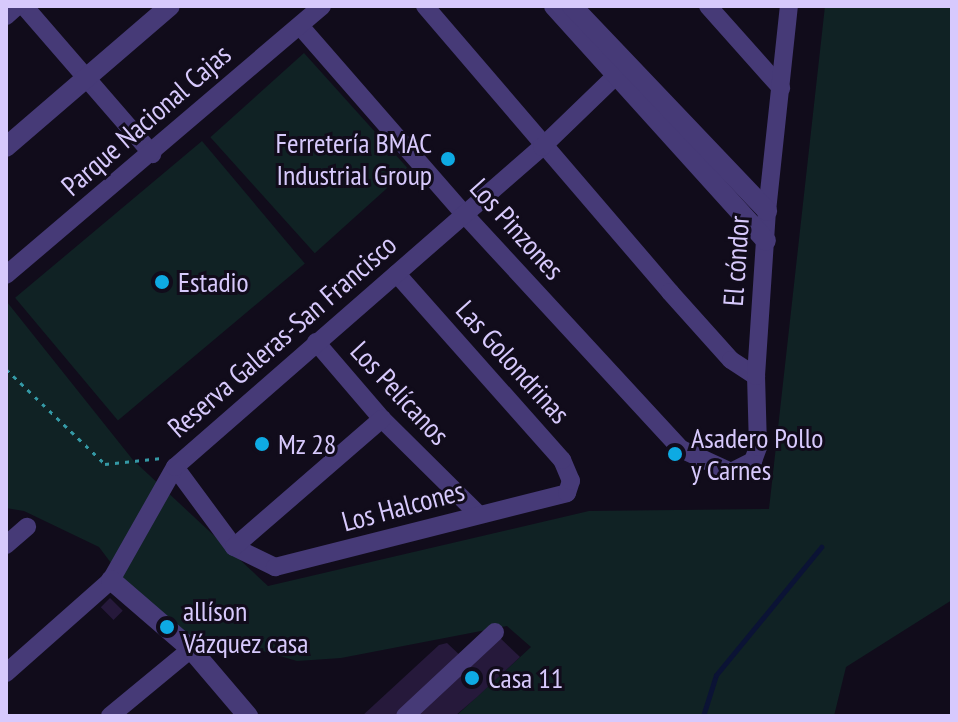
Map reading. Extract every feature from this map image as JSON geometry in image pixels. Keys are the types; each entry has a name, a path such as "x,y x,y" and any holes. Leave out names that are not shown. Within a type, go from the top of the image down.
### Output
{"street":[{"path":"6,16 17,6"},
{"path":"24,6 152,154"},
{"path":"6,147 170,6"},
{"name":"Parque Nacional Cajas","path":"6,275 152,154 322,6"},
{"path":"425,6 542,147 731,360 756,376"},
{"path":"554,6 767,211"},
{"path":"572,6 621,72 766,241"},
{"path":"708,6 781,88"},
{"name":"El cóndor","path":"700,461 731,472 753,461 758,447 756,376 767,211 789,6"},
{"name":"Los Pinzones","path":"300,26 464,214 681,449 700,461"},
{"name":"Reserva Galeras-San Francisco","path":"6,673 111,580 175,467 542,147 621,72"},
{"name":"Las Golondrinas","path":"397,274 562,460 571,481 567,493"},
{"name":"Los Pelícanos","path":"316,342 382,419 479,515"},
{"path":"175,467 234,547 382,419"},
{"name":"Los Halcones","path":"234,547 254,561 291,566 567,493"},
{"path":"6,545 27,527"},
{"path":"111,580 191,649 248,716"},
{"path":"405,716 495,632"},
{"path":"110,716 191,649"}],"path":[{"path":"6,369 105,464 123,465 154,456 175,467"}],"shaded area":[{"path":"825,6 952,6 952,600 846,667 834,716 456,716 531,647 507,626 341,658 297,661 225,640 211,653 126,583 99,547 24,511 6,508 7,302 133,460 268,586 589,511 769,509"},
{"path":"304,53 408,169 315,253 210,137"},
{"name":"Estadio","path":"202,141 305,264 118,420 15,298"}],"building":[{"path":"110,598 123,611 114,620 101,607"},
{"path":"496,634 520,657 477,697 455,716 407,716"},
{"path":"447,643 464,659 402,716 362,716 439,645"}],"waterway":[{"path":"703,716 716,675 821,547"}],"place":[{"name":"Ferretería BMAC Industrial Group","path":"448,159"},
{"name":"Estadio","path":"162,282"},
{"name":"Mz 28","path":"262,444"},
{"name":"Asadero Pollo y Carnes","path":"675,454"},
{"name":"allíson Vázquez casa","path":"167,627"},
{"name":"Casa 11","path":"472,678"}]}
